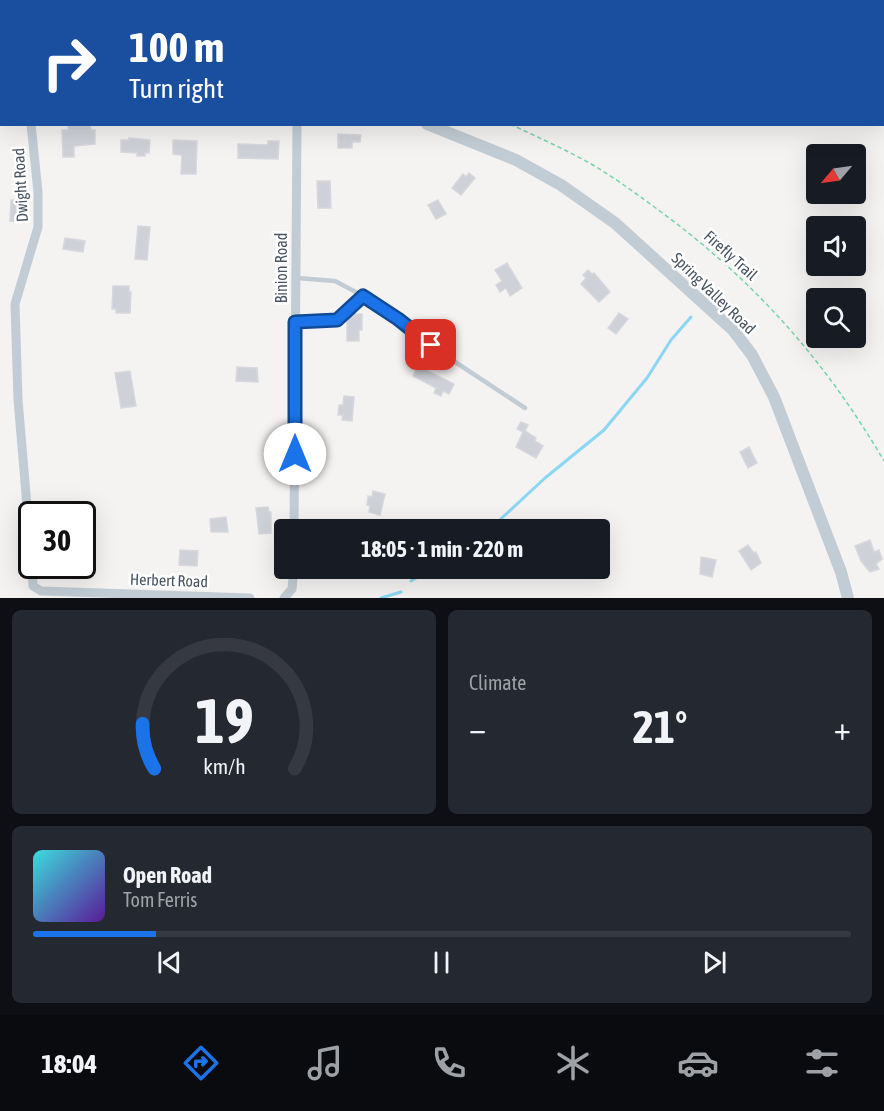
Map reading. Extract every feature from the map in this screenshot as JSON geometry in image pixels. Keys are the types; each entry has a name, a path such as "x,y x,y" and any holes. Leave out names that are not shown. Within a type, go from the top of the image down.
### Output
{"street":[{"name":"Dwight Road","path":"27,501 18,400 15,304 38,227 38,192 31,126"},
{"name":"Binion Road","path":"294,519 297,126"},
{"name":"Spring Valley Road","path":"433,126 516,160 561,185 615,223 733,330 752,355 774,397 841,572 848,598"},
{"name":"Dwight Road","path":"33,579 33,586 41,591 88,593"},
{"path":"284,598 292,590 293,579"},
{"name":"Herbert Road","path":"88,593 250,598"}],"lane":[{"path":"296,278 334,281 363,296 398,319 443,354 525,408"},
{"path":"295,322 337,320 363,296"}],"path":[{"name":"Firefly Trail","path":"514,126 586,161 694,236 747,281 791,329 833,381 884,461"}],"building":[{"path":"68,126 90,126 91,130 95,130 95,144 74,146 74,157 63,157 62,130 68,130"},
{"path":"338,134 361,135 360,142 352,142 352,148 338,148"},
{"path":"129,138 150,140 149,153 145,153 145,156 137,156 137,153 121,152 121,140 129,140"},
{"path":"173,140 197,141 196,174 181,174 182,155 173,154"},
{"path":"268,141 279,141 278,159 238,158 238,144 268,145"},
{"path":"469,173 475,178 461,195 452,188 463,174 466,177"},
{"path":"317,181 330,181 331,208 318,208"},
{"path":"11,200 20,200 20,203 23,203 22,222 10,221"},
{"path":"438,200 446,214 436,219 428,205"},
{"path":"138,226 150,227 147,260 135,259"},
{"path":"65,238 85,241 83,252 63,249"},
{"path":"507,263 522,288 510,296 506,288 500,292 496,285 502,281 495,270"},
{"path":"588,270 594,273 610,292 599,302 581,284 586,278 583,275"},
{"path":"113,286 129,286 130,313 116,313 116,309 112,309"},
{"path":"619,313 628,319 616,334 608,328"},
{"path":"350,314 362,314 359,341 347,341 347,317"},
{"path":"418,366 454,384 449,394 443,391 441,396 434,393 436,388 413,376"},
{"path":"237,367 257,368 258,382 236,381"},
{"path":"130,371 136,406 121,408 115,373"},
{"path":"344,396 354,397 352,421 342,420 343,415 338,415 339,405 343,405"},
{"path":"521,422 528,425 525,431 543,446 536,458 516,447 523,432 517,429"},
{"path":"749,447 757,463 748,468 740,452"},
{"path":"373,491 385,494 380,515 369,512 368,496 372,497"},
{"path":"268,507 271,512 271,533 259,534 256,508"},
{"path":"226,517 228,532 211,532 210,519"},
{"path":"870,540 874,552 879,550 882,559 876,564 879,569 870,572 861,561 855,546"},
{"path":"748,545 754,553 756,552 761,563 751,570 739,551"},
{"path":"180,550 198,551 197,566 179,565"},
{"path":"701,557 716,560 712,577 700,574"}],"waterway":[{"path":"501,519 545,478 604,430 647,378 671,340 691,317"},
{"path":"381,598 401,592"}],"route":[{"path":"295,454 295,322 337,320 363,296 398,319 431,345"}]}
